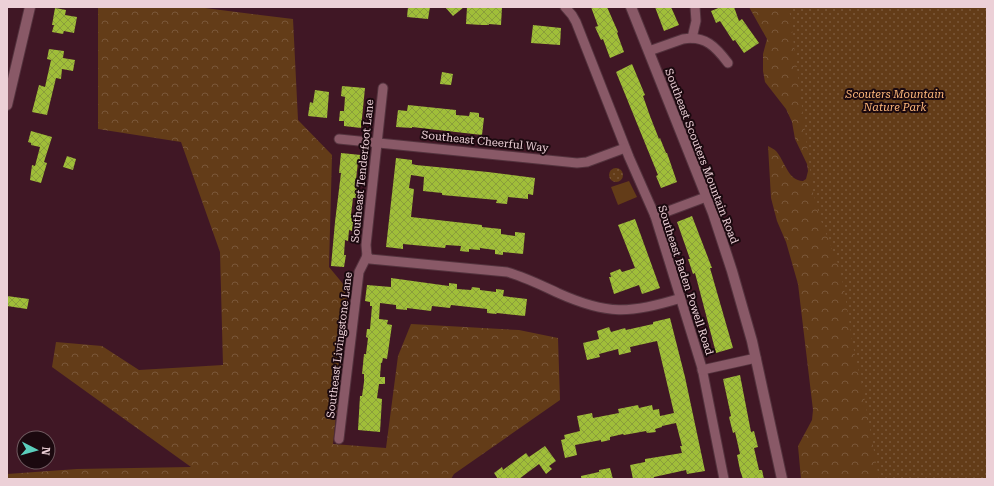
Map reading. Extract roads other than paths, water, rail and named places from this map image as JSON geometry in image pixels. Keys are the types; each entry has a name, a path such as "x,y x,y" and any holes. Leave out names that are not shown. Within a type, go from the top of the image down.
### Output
{"street":[{"path":"7,105 30,7"},
{"name":"Southeast Baden Powell Road","path":"565,7 576,22 625,148 655,216 702,370 724,479"},
{"name":"Southeast Scouters Mountain Road","path":"631,7 713,213 734,278 756,358 782,479"},
{"path":"692,38 696,21 695,7"},
{"path":"649,51 683,38 702,39 713,45 728,63"},
{"name":"Southeast Tenderfoot Lane","path":"367,256 366,245 383,88"},
{"name":"Southeast Cheerful Way","path":"339,139 578,163 587,162 625,148"},
{"path":"655,216 706,197"},
{"path":"367,256 370,259 507,272 524,277 570,298 604,309 638,309 681,298"},
{"name":"Southeast Livingstone Lane","path":"339,438 359,272 367,256"},
{"path":"702,370 756,358"}],"park label":[{"name":"Scouters Mountain Nature Park","path":"895,100"}]}
